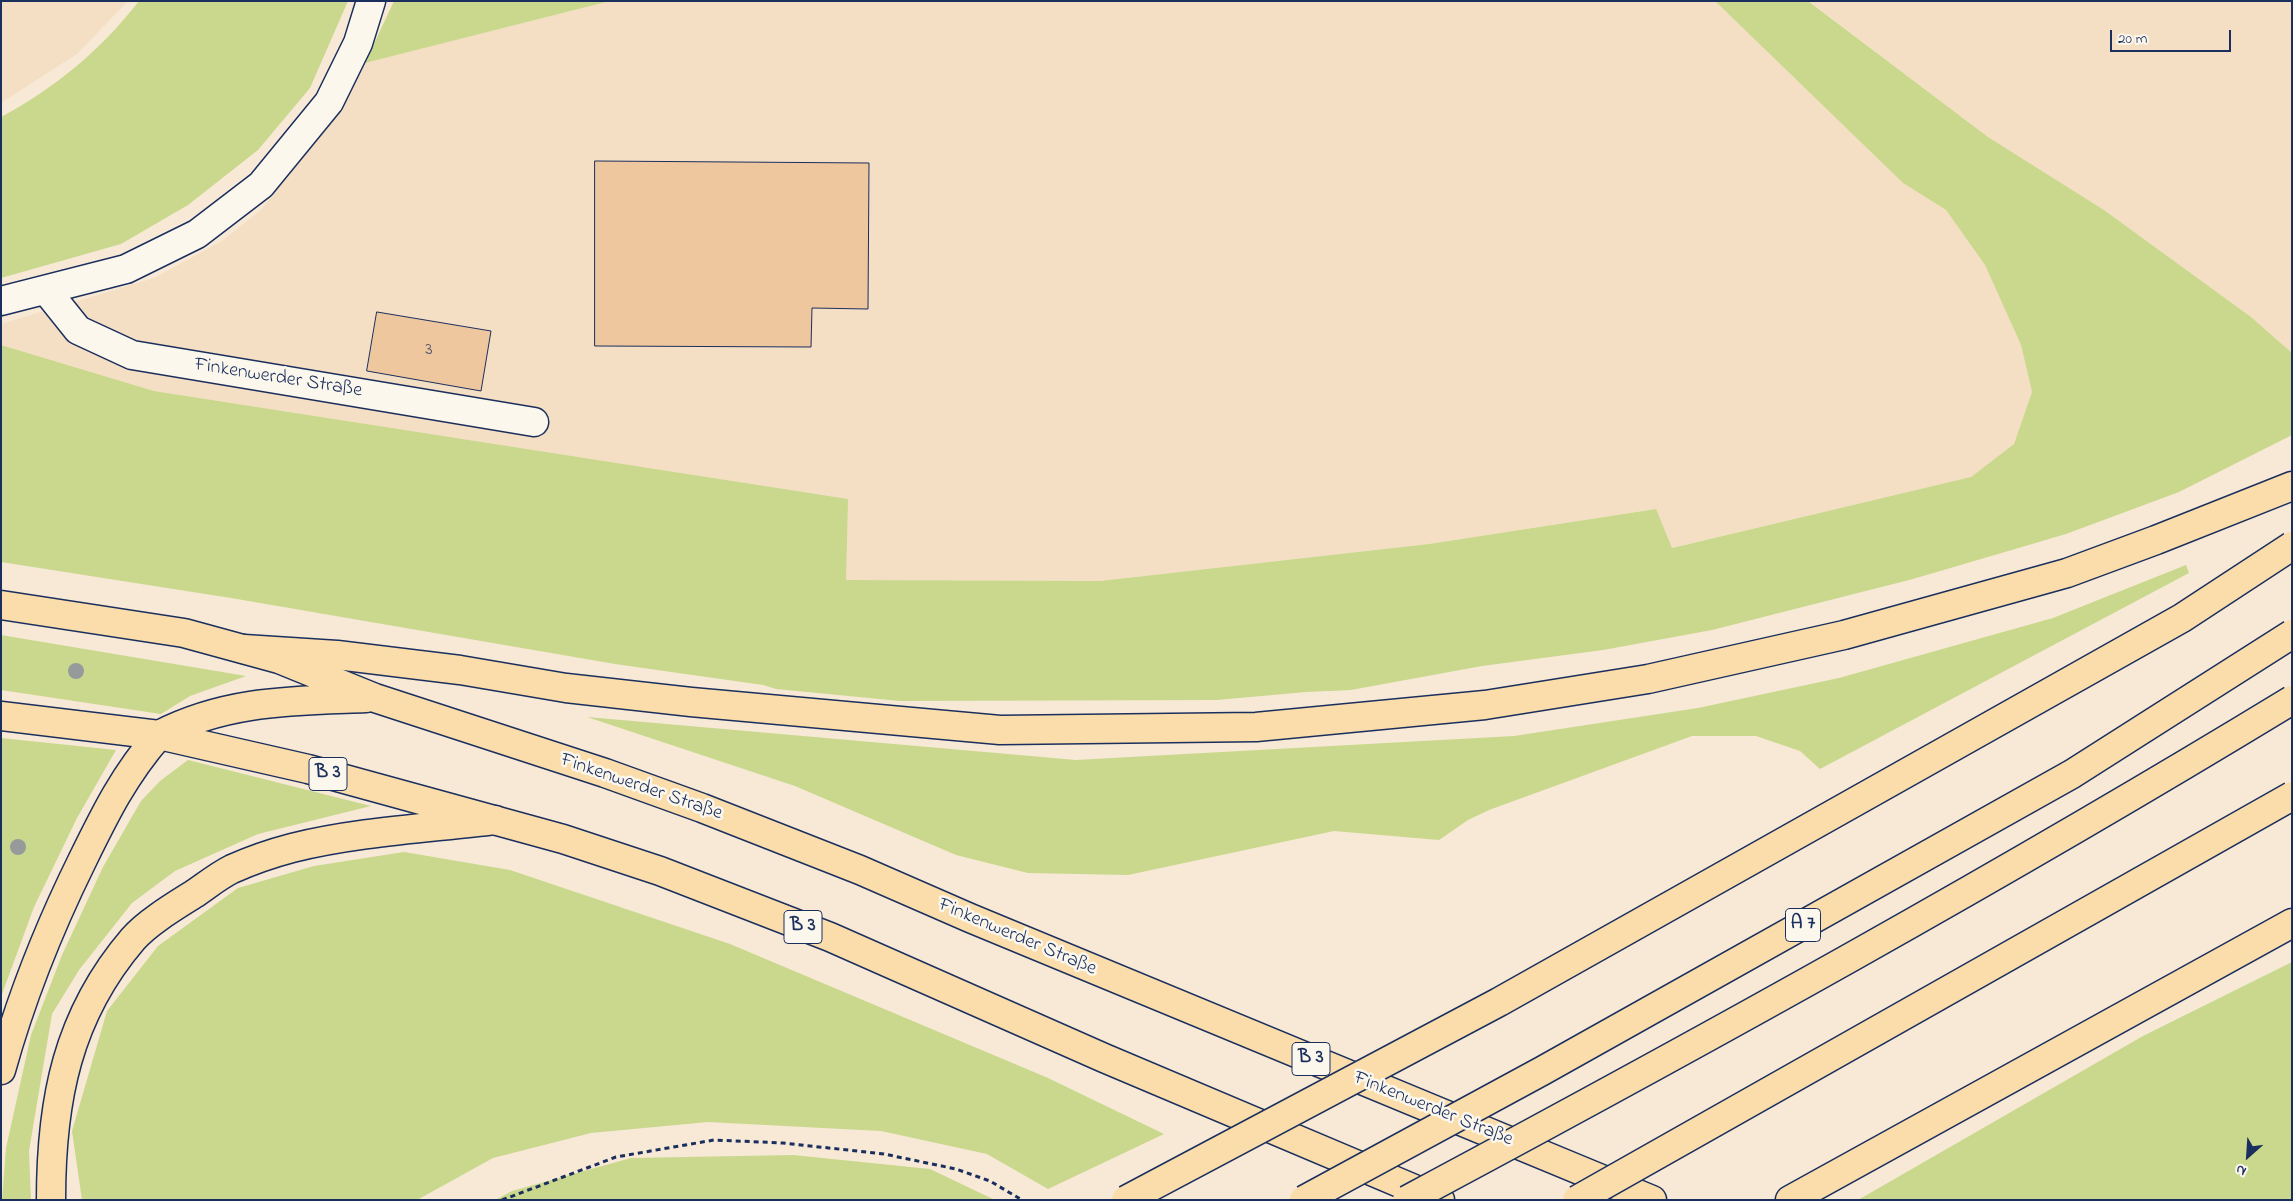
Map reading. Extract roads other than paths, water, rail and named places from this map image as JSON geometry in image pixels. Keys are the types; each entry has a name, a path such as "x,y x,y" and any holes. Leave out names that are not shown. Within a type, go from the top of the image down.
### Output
{"main road":[{"path":"244,649 336,655 460,670 566,688 691,702 1000,730 1256,727 1430,712 1485,705 1648,679 1844,635 2066,573 2156,540 2292,486"},
{"path":"1126,1200 1499,1002 1630,929 2182,618 2292,546"},
{"name":"Finkenwerder Straße","path":"1,605 80,615 184,633 279,659 375,698 604,773 702,808 1652,1200"},
{"name":"A 7","path":"1304,1200 1542,1071 2072,774 2292,634"},
{"name":"Finkenwerder Straße","path":"159,735 180,724 247,706 375,698"},
{"name":"A 7","path":"1407,1200 1566,1115 1922,917 2292,700"},
{"name":"B 3","path":"1,716 159,735 308,769 564,839 660,871 830,938 1104,1058 1440,1200"},
{"path":"1,1070 12,1029 54,917 110,803 136,761 159,735"},
{"path":"1577,1200 2292,796"},
{"path":"51,1200 51,1162 57,1103 64,1067 77,1029 91,1002 134,938 173,907 231,870 291,848 332,840 494,820"},
{"path":"1790,1200 2292,923"}],"street":[{"path":"1,302 126,269 197,234 261,185 329,102 358,43 371,1"},
{"name":"Finkenwerder Straße","path":"46,290 78,330 132,355 534,422"}]}
